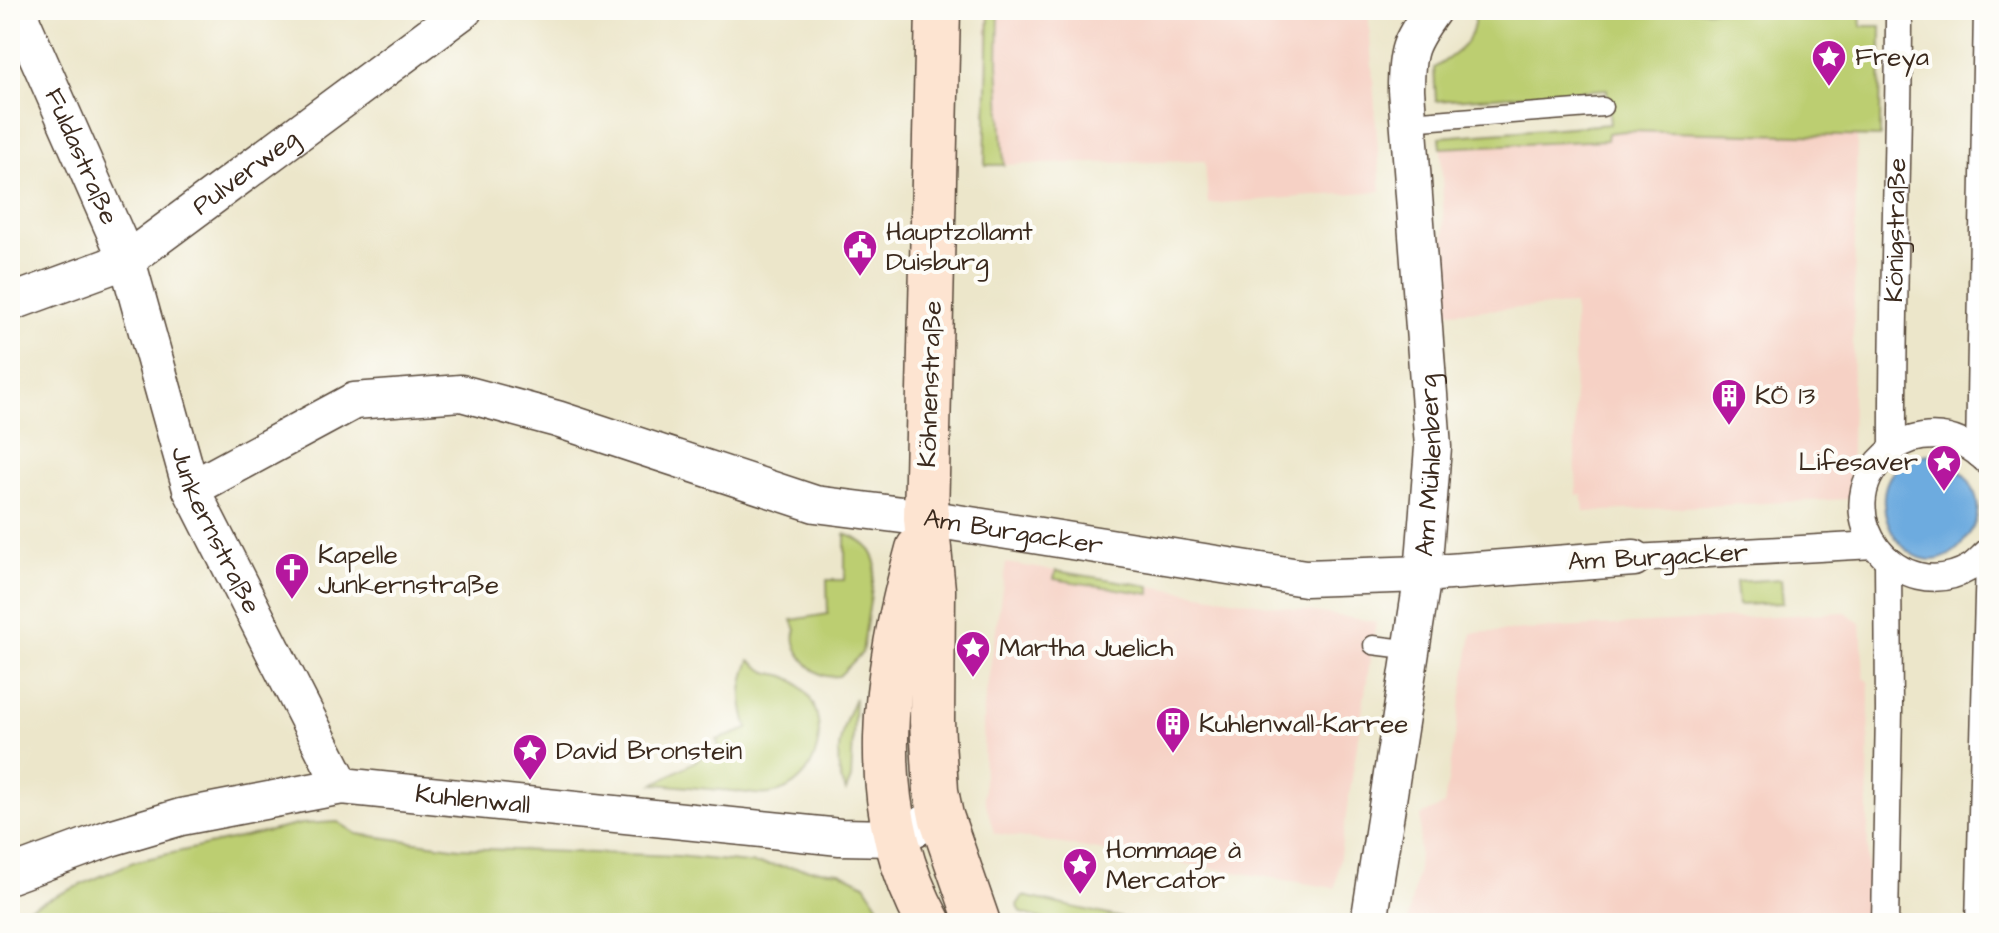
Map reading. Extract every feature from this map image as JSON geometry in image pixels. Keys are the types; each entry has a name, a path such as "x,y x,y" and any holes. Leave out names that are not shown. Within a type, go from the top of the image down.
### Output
{"main road":[{"name":"Köhnenstraße","path":"938,10 926,518 933,590 932,722 936,791 941,816 978,923"},
{"name":"Köhnenstraße","path":"926,518 898,622 885,735 886,787 894,838 929,923"}],"street":[{"name":"Fuldastraße","path":"17,10 127,260"},
{"name":"Pulverweg","path":"10,303 127,260 464,10"},
{"name":"Königstraße","path":"1893,448 1892,311 1899,10"},
{"path":"1984,459 1987,10"},
{"name":"Am Mühlenberg","path":"1369,923 1413,650 1423,574 1433,447 1408,122 1406,57 1413,37 1432,11"},
{"name":"Junkernstraße","path":"127,260 191,489 342,786"},
{"name":"Am Burgacker","path":"191,489 354,401 461,393 557,419 815,504 926,518 1305,578 1423,574 1634,558 1881,553"},
{"path":"1984,459 1955,439 1934,435 1912,439 1893,448 1877,463 1867,482 1863,504 1865,525 1881,553 1905,572 1927,577 1950,575 1972,566 1989,551"},
{"path":"1881,553 1889,711 1885,923"},
{"path":"1979,923 1989,561"},
{"name":"Kuhlenwall","path":"10,875 110,838 181,817 342,786 840,837 894,838 941,816"}],"lane":[{"path":"1408,122 1603,107"},
{"path":"1373,645 1413,650"}],"shaded area":[{"path":"987,10 1368,10 1381,191 1208,204 1205,161 985,165"},
{"path":"1607,133 1857,136 1850,499 1584,512 1582,495 1577,495 1574,305 1447,312 1441,148 1607,140"},
{"name":"Kuhlenwall-Karree","path":"1006,563 1376,622 1335,888 994,833 984,796 983,714"},
{"path":"1846,612 1861,624 1864,678 1869,682 1867,923 1407,923 1418,869 1421,816 1444,805 1472,633"}],"green space":[{"path":"989,10 999,10 998,64 1004,165 985,165"},
{"path":"1474,10 1860,10 1861,26 1881,26 1880,137 1624,131 1608,133 1607,140 1441,148 1440,137 1610,124 1607,89 1436,101 1434,68 1458,51 1469,38 1473,30"},
{"path":"845,534 865,544 876,562 862,653 839,676 828,676 814,670 802,658 795,644 796,630 792,620 828,614 827,580 845,580"},
{"path":"1056,571 1150,586 1150,594 1054,579"},
{"path":"1781,579 1783,603 1738,605 1736,582"},
{"path":"750,660 765,671 794,680 810,698 819,731 811,764 801,778 787,788 770,794 654,784 719,748 717,740 748,729 742,694"},
{"path":"855,698 851,779 846,791 838,757 842,732"},
{"path":"338,822 357,834 460,848 677,856 840,872 865,884 890,923 10,923 10,916 133,862 301,824"},
{"path":"1023,896 1140,922 1055,923 1022,913 1017,905"}],"water":[{"path":"1933,454 1965,477 1972,487 1977,511 1968,536 1946,556 1924,559 1905,548 1891,529 1884,506 1887,482 1903,463"}],"place":[{"name":"Freya","path":"1829,88"},
{"name":"Hauptzollamt Duisburg","path":"860,278"},
{"name":"KÖ 13","path":"1729,427"},
{"name":"Lifesaver","path":"1944,493"},
{"name":"Kapelle Junkernstraße","path":"292,601"},
{"name":"Martha Juelich","path":"973,679"},
{"name":"Kuhlenwall-Karree","path":"1173,755"},
{"name":"David Bronstein","path":"530,782"},
{"name":"Hommage à Mercator","path":"1080,896"}]}
